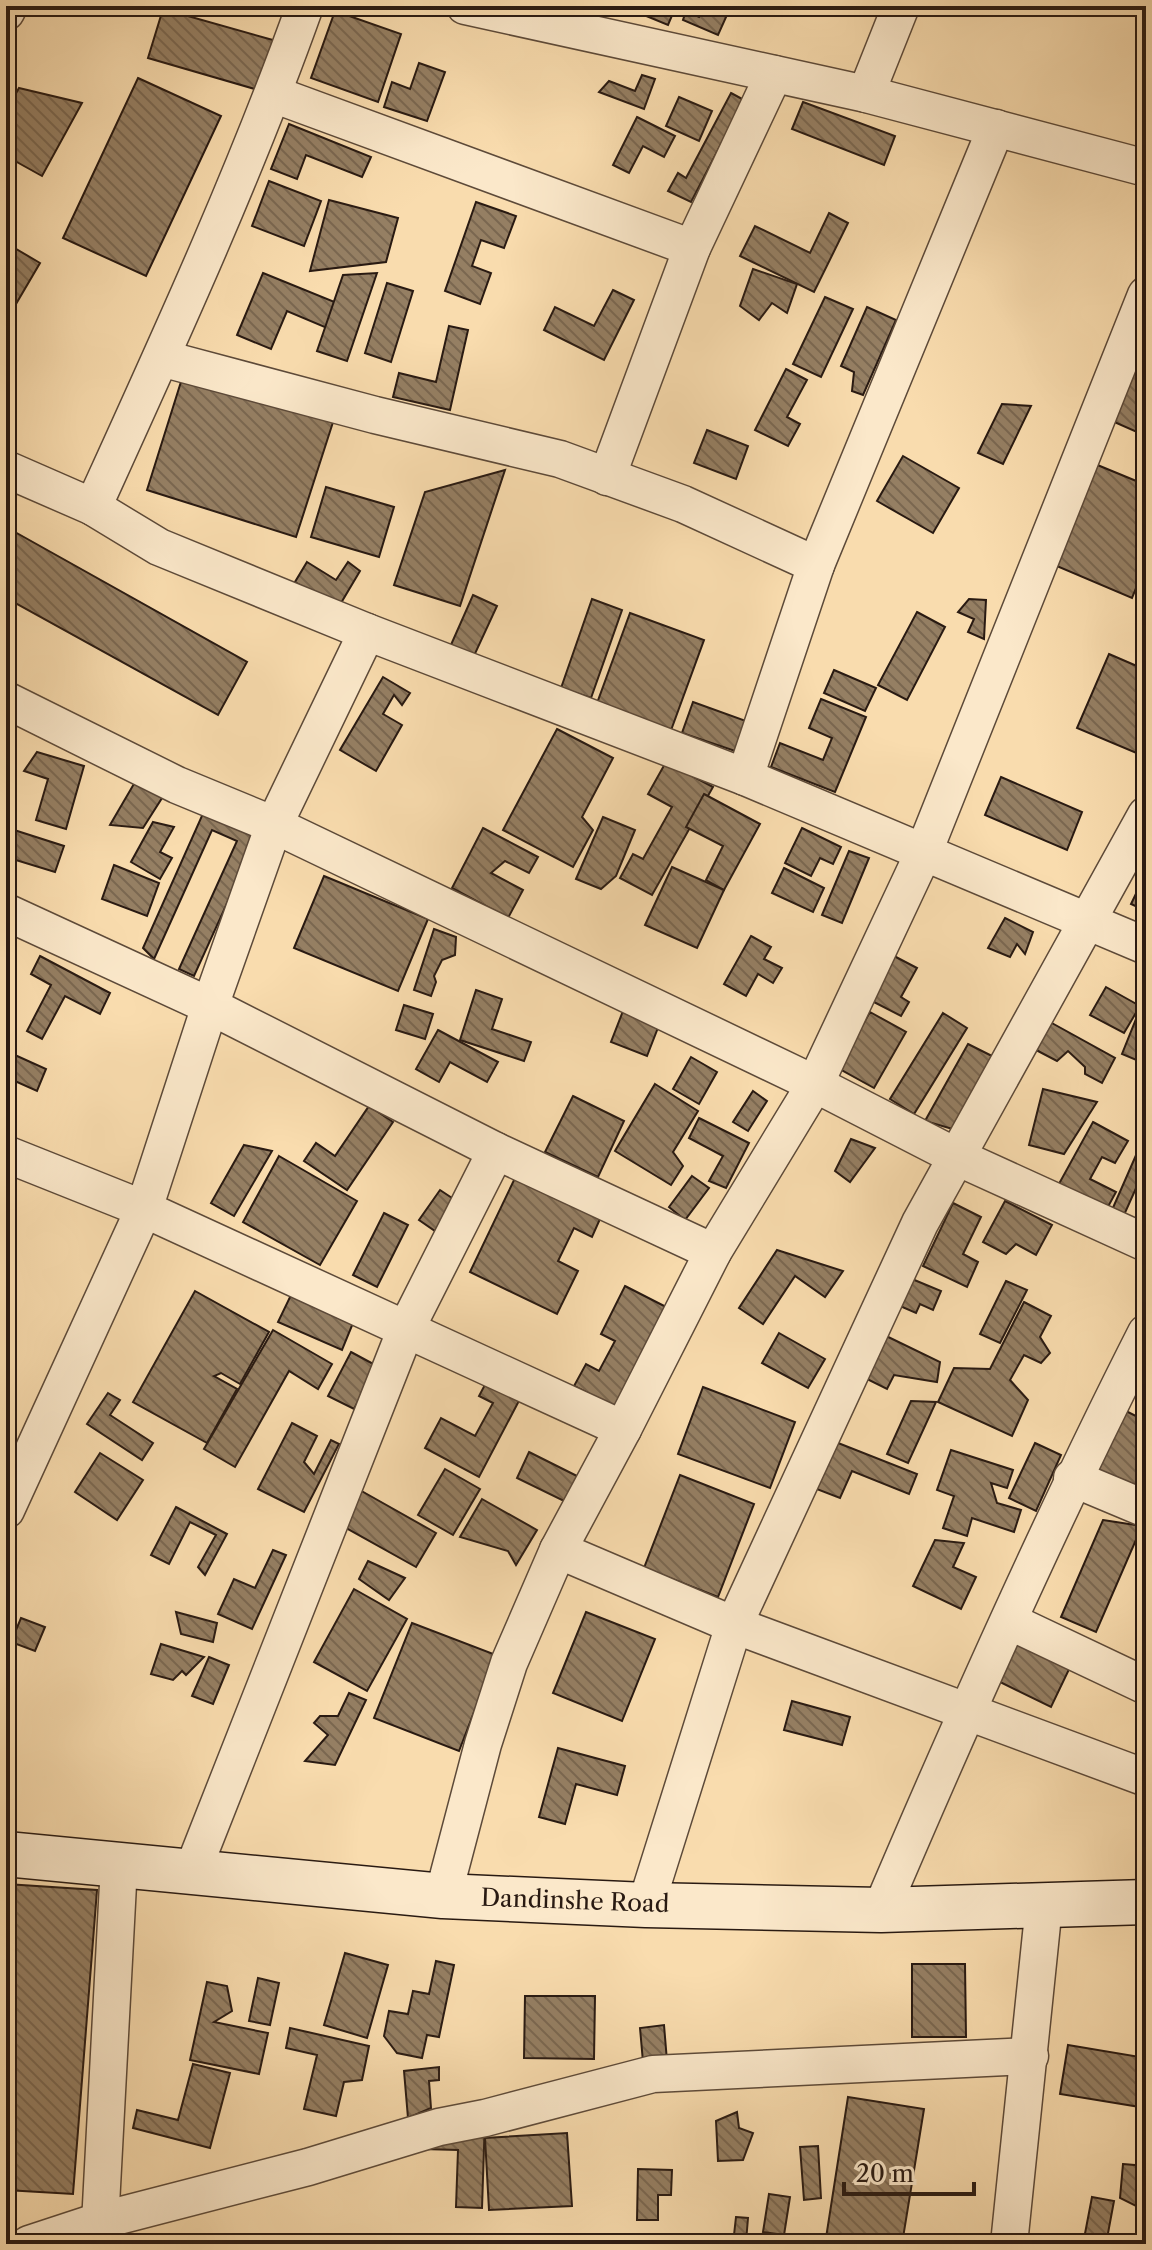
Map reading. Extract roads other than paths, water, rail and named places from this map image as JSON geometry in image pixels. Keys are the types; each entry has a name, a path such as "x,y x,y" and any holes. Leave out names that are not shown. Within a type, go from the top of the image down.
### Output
{"street":[{"path":"6,12 9,6"},
{"path":"93,507 161,358 273,94 305,6"},
{"path":"465,6 601,20 774,74 866,94 1146,168"},
{"path":"866,94 901,6"},
{"path":"607,477 692,248 774,74"},
{"path":"273,94 692,248"},
{"path":"745,777 816,565 996,128"},
{"path":"443,1896 483,1744 509,1663 558,1550 713,1252 815,1084 923,854 1146,295"},
{"path":"161,358 375,415 560,459 683,504 816,565"},
{"path":"6,469 93,507 159,547 367,632 745,777 1146,946"},
{"path":"6,1510 144,1209 210,1006 274,825 367,632"},
{"path":"6,700 177,785 274,825 815,1084 957,1157 1146,1243"},
{"path":"646,1905 734,1625 920,1223 1146,815"},
{"path":"6,912 210,1006 496,1151 713,1252"},
{"path":"192,1872 406,1329 496,1151"},
{"path":"6,1154 144,1209 623,1429"},
{"path":"881,1910 966,1711 1072,1478 1146,1333"},
{"path":"1072,1478 1146,1509"},
{"path":"558,1550 734,1625 1146,1778"},
{"path":"1009,1621 1146,1686"},
{"name":"Dandinshe Road","path":"6,1854 443,1896 646,1905 881,1910 1146,1902"},
{"path":"99,2233 119,1865"},
{"path":"1009,2244 1044,1905"},
{"path":"29,2244 99,2233 439,2127 653,2074 1030,2056"}]}
